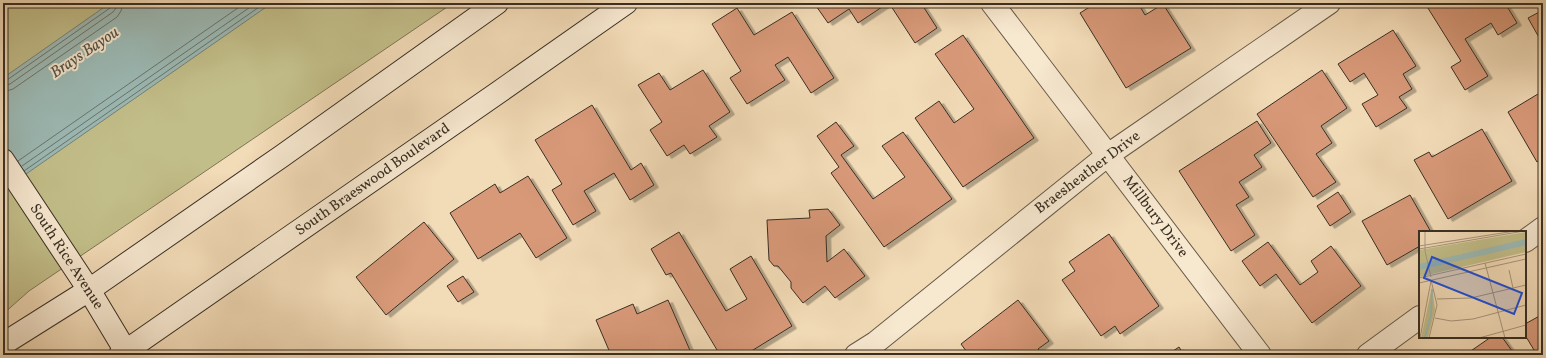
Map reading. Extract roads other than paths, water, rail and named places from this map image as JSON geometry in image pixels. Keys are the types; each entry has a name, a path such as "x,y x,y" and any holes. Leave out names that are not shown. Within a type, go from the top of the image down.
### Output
{"main road":[{"path":"3,344 89,290 497,3"},
{"name":"South Braeswood Boulevard","path":"125,354 626,3"},
{"name":"Millbury Drive","path":"992,3 1260,355"},
{"name":"Braesheather Drive","path":"856,355 875,343 1108,155 1329,3"},
{"name":"South Rice Avenue","path":"3,160 89,290 125,354"},
{"path":"1526,240 1543,228"},
{"path":"1368,355 1419,318"}],"water":[{"name":"Brays Bayou","path":"110,3 272,3 3,190 3,78"}]}
